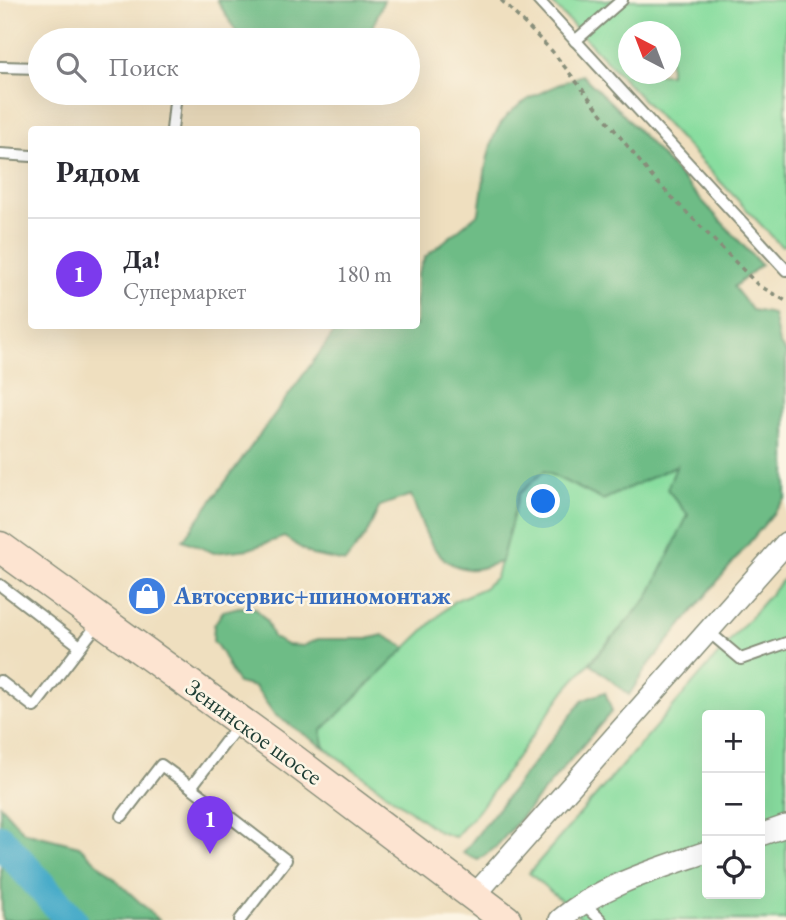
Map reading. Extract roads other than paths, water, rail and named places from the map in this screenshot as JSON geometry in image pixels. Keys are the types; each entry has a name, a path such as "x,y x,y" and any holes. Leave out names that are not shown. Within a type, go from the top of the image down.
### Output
{"main road":[{"name":"Зенинское шоссе","path":"0,547 241,722 506,920"}],"street":[{"path":"474,896 786,543"},
{"path":"765,833 786,826"},
{"path":"560,920 583,903 645,873 702,854"}],"lane":[{"path":"538,0 785,267"},
{"path":"575,41 622,0"},
{"path":"0,67 28,68"},
{"path":"172,126 175,105"},
{"path":"0,154 28,156"},
{"path":"0,585 80,646"},
{"path":"0,681 34,707 100,620"},
{"path":"709,632 741,659 786,643"},
{"path":"191,787 241,722"},
{"path":"122,816 162,765 286,860 240,920"},
{"path":"583,903 601,920"}],"waterway":[{"path":"0,840 71,920"}],"place":[{"name":"Автосервис+шиномонтаж","path":"147,596"},
{"name":"Да!","path":"210,854"}]}
